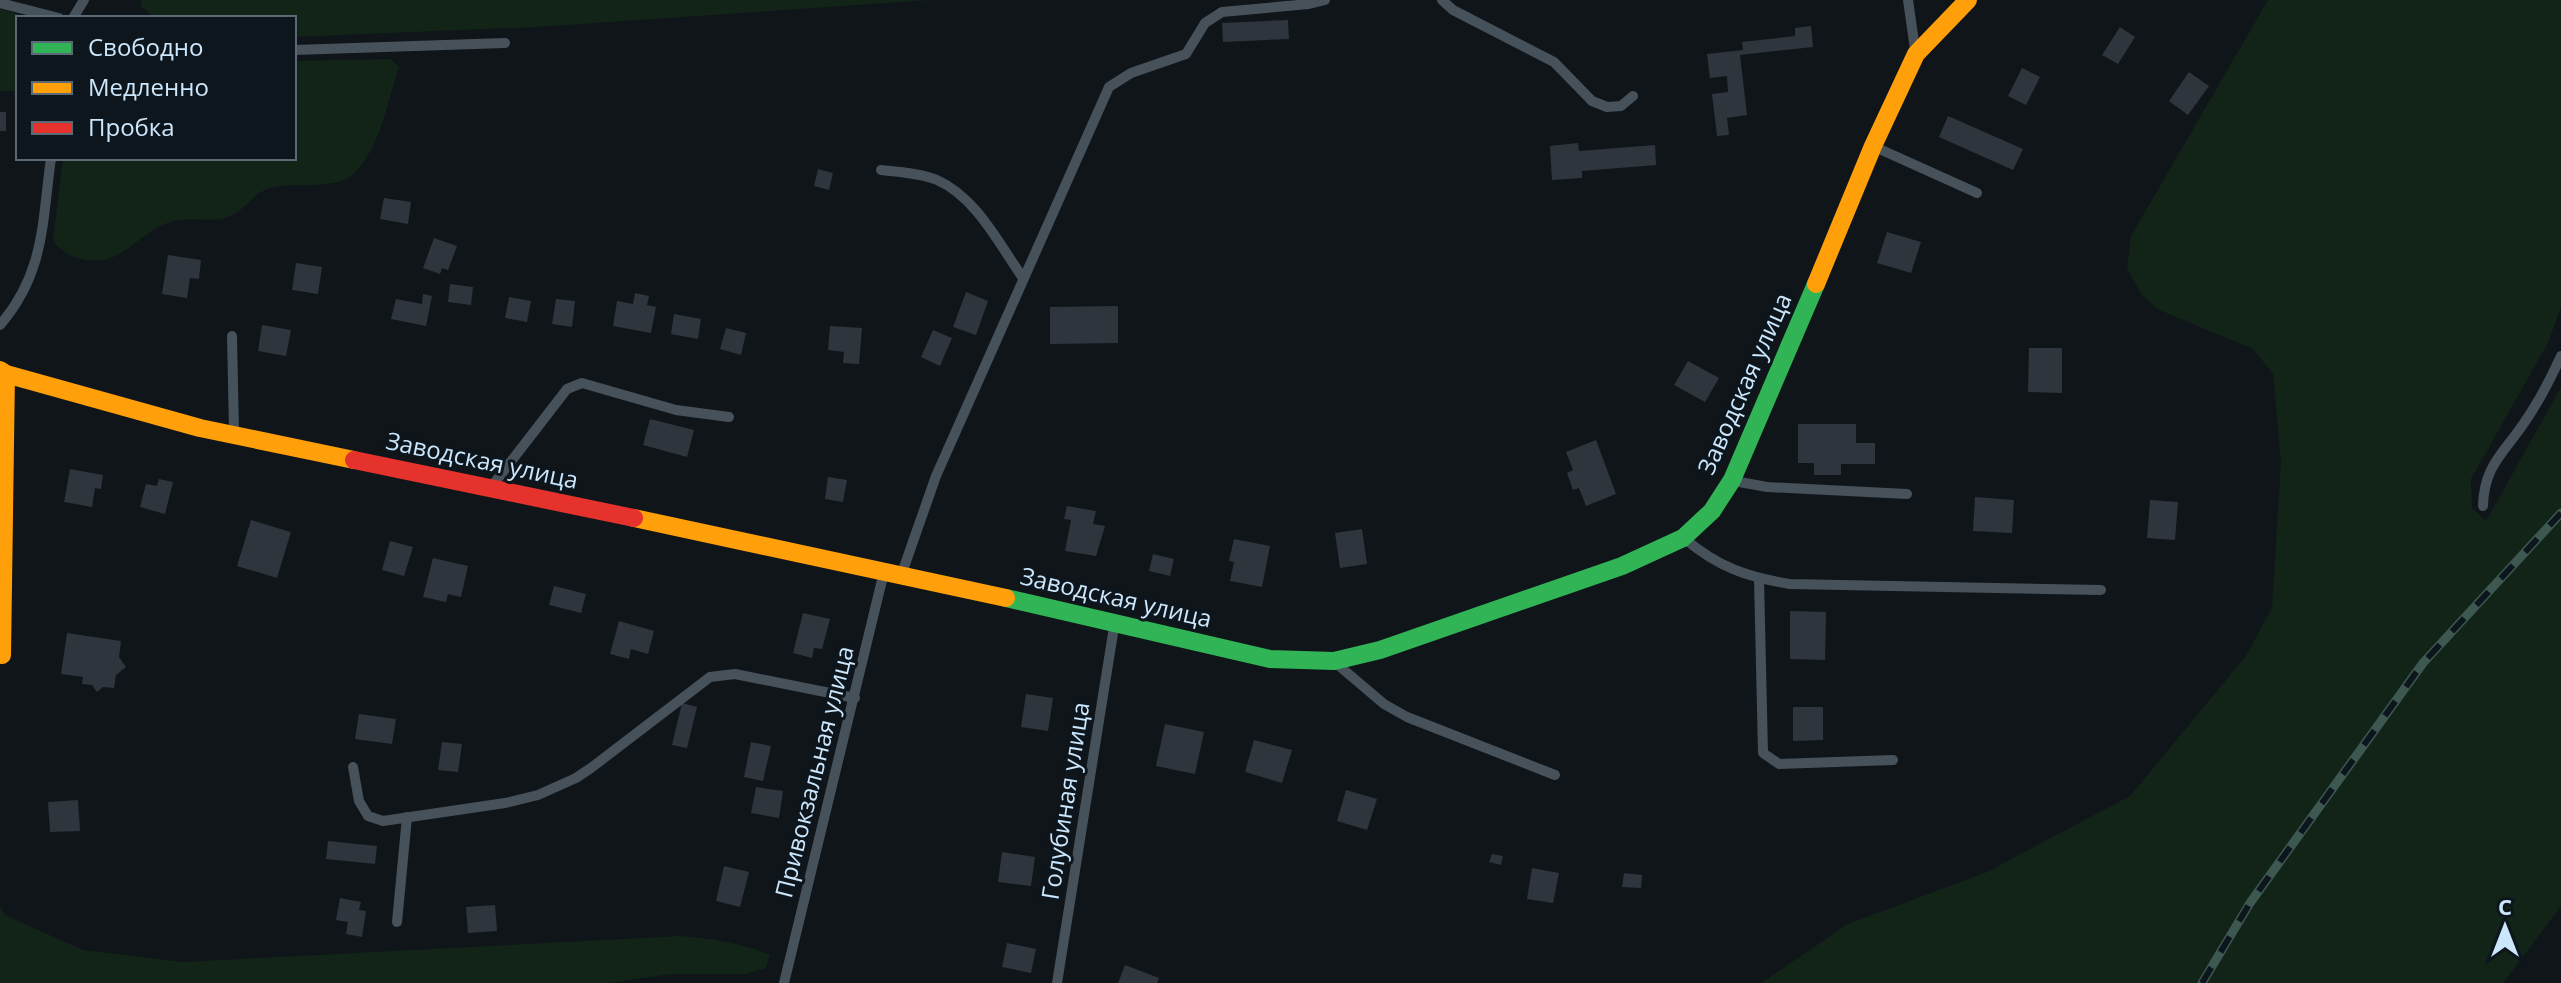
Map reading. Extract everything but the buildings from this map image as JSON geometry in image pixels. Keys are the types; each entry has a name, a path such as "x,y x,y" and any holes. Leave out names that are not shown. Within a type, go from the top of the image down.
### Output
{"street":[{"name":"Заводская улица","path":"3,372 186,424 893,572 1270,659 1334,661 1380,650 1622,566 1683,538 1712,511 1732,480 1873,146 1916,54 1968,0"},
{"path":"2,655 3,372"}],"lane":[{"name":"Привокзальная улица","path":"784,983 855,698 893,572 1109,87 1131,73 1186,54 1205,23 1222,12 1325,0"},
{"path":"1442,0 1453,10 1554,62 1592,101 1607,107 1621,106 1633,96"},
{"path":"1908,0 1916,54"},
{"path":"0,3 51,16"},
{"path":"296,50 505,43"},
{"path":"1873,146 1977,193"},
{"path":"0,325 29,283 38,257 51,160"},
{"path":"881,170 926,176 953,190 971,204 1023,278"},
{"path":"232,336 234,434"},
{"path":"2483,506 2484,485 2493,462 2526,422 2561,356"},
{"path":"491,487 574,384 582,383 676,410 729,417"},
{"path":"1732,480 1767,487 1907,494"},
{"path":"1683,538 1708,558 1759,579 1790,584 2101,590"},
{"path":"1759,579 1763,753 1779,764 1893,760"},
{"name":"Голубиная улица","path":"1057,983 1114,625"},
{"path":"1334,661 1384,704 1407,717 1555,775"},
{"path":"353,767 359,801 368,816 383,821 505,803 538,795 576,778 710,677 735,674 855,698"},
{"path":"397,922 407,817"}],"green space":[{"path":"141,0 930,0 536,27 296,37 296,16 152,16 141,6"},
{"path":"2268,0 2561,0 2561,307 2548,343 2471,479 2472,508 2486,521 2561,387 2561,906 2503,983 1761,983 1848,924 1987,872 2130,796 2246,656 2272,608 2281,462 2273,374 2253,349 2157,309 2142,295 2127,269 2131,236"},
{"path":"0,9 26,16 16,16 16,94 0,91"},
{"path":"391,59 399,67 377,137 354,173 335,183 265,190 231,216 170,222 107,259 76,258 63,251 53,240 63,160 296,160 296,61"},
{"path":"0,906 5,915 83,950 183,962 680,936 737,944 770,955 766,968 745,974 671,974 609,983 0,983"}],"railway":[{"path":"2202,983 2250,903 2423,663 2561,513"}],"traffic: fast":[{"path":"1006,598 1270,659 1334,661 1380,650 1622,566 1683,538 1712,511 1732,480 1816,284"}],"traffic: slow":[{"path":"1816,284 1873,146 1916,54 1968,0"},
{"path":"0,370 200,428 354,460"},
{"path":"2,655 6,374"},
{"path":"634,518 1006,598"}],"traffic: jam":[{"path":"354,460 634,518"}]}
